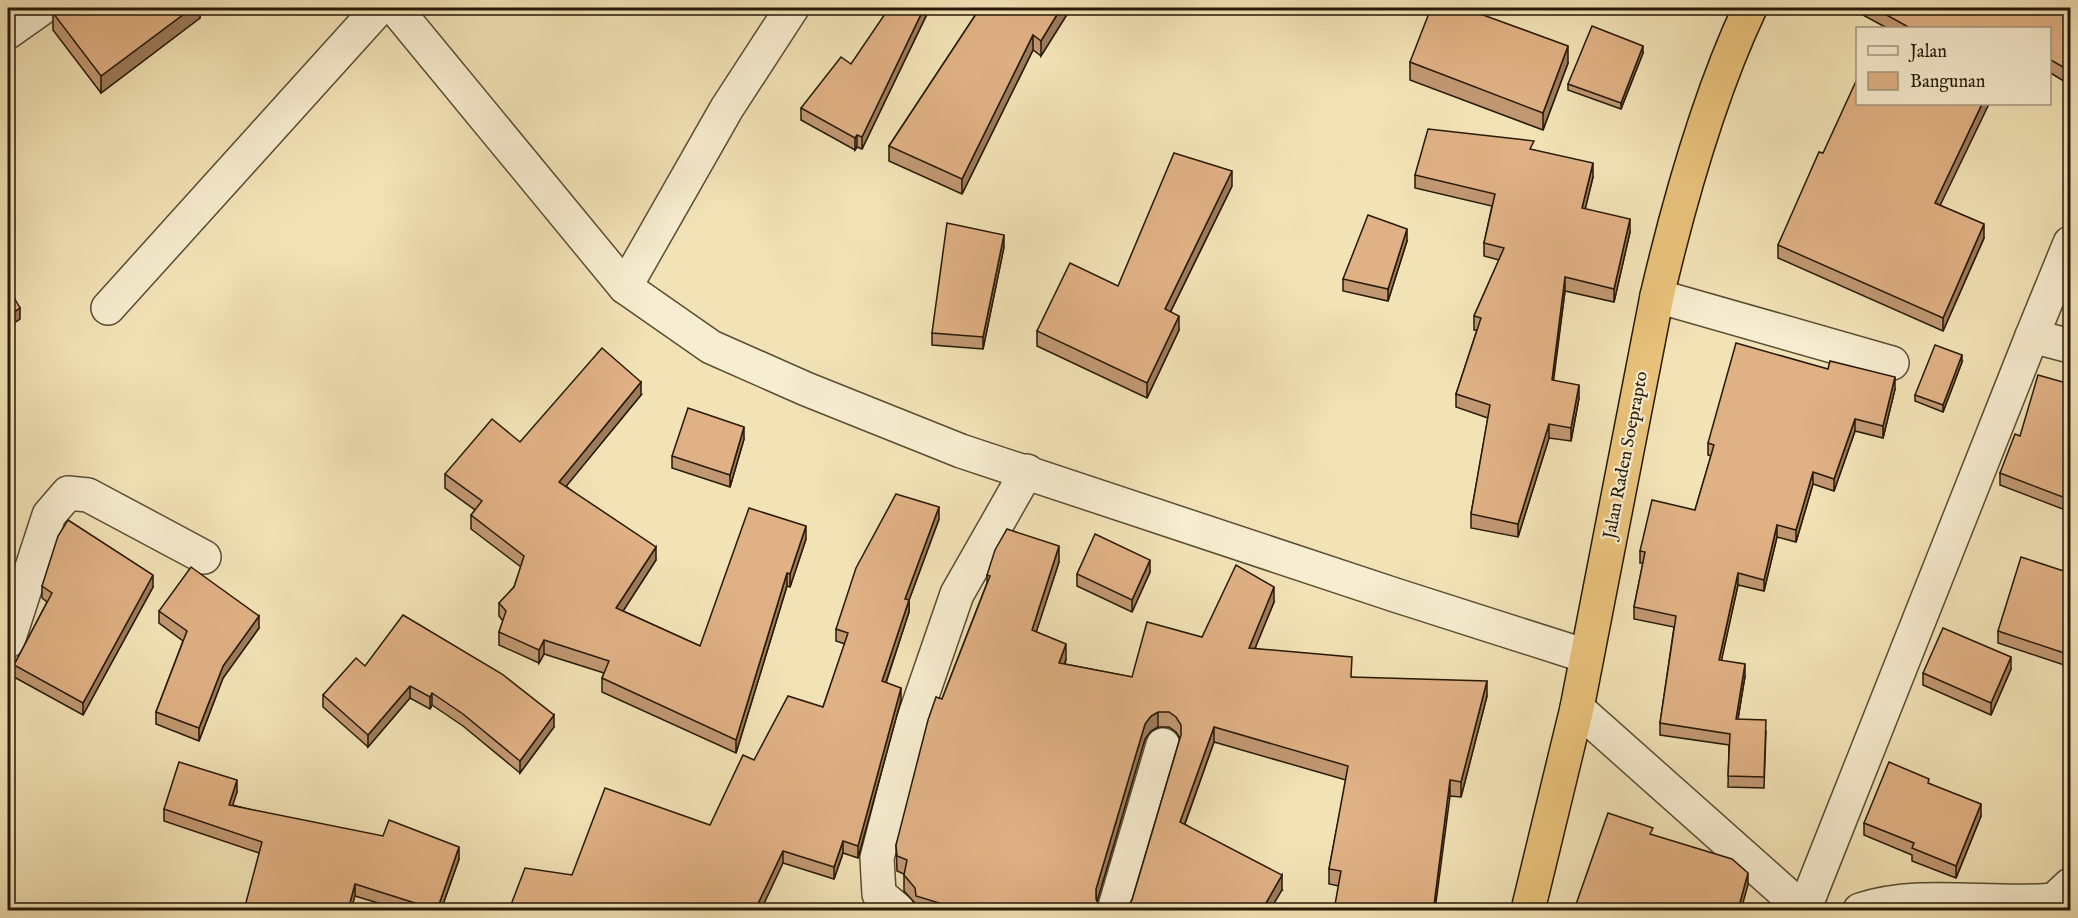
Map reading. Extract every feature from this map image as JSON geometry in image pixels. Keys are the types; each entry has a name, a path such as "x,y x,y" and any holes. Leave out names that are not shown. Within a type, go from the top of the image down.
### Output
{"highway":[{"name":"Jalan Raden Soeprapto","path":"1528,910 1577,708 1657,296 1683,198 1732,46 1750,8"}],"street":[{"path":"8,32 42,8"},
{"path":"108,308 379,8"},
{"path":"395,8 625,287 711,347 806,389 950,447 1395,596 1586,656"},
{"path":"625,287 727,108 792,8"},
{"path":"1577,708 1804,910 2070,243"},
{"path":"1657,296 1892,363"},
{"path":"2032,336 2070,346"},
{"path":"898,910 879,894 877,858 910,730 957,594 1027,471"},
{"path":"8,641 49,515 68,493 88,495 204,557"},
{"path":"1114,910 1163,745"},
{"path":"1860,910 1904,901 1999,903 2054,900 2070,885"}],"building":[{"path":"60,8 192,8 101,76 53,13"},
{"path":"889,8 924,8 862,137 857,135 855,138 801,108 841,57 851,64"},
{"path":"980,8 1061,8 1041,41 1033,35 962,179 889,146"},
{"path":"1431,8 1464,8 1568,46 1543,113 1410,62"},
{"path":"1874,8 2070,8 2070,71 2051,60 2051,27 1908,27"},
{"path":"1592,26 1643,46 1621,103 1568,84"},
{"path":"1856,81 1856,105 1982,105 1935,203 1984,224 1943,318 1778,245 1819,152 1823,153"},
{"path":"1428,129 1534,141 1530,149 1593,163 1582,208 1630,219 1614,289 1565,277 1552,380 1579,385 1571,428 1549,424 1518,524 1471,514 1490,405 1456,394 1481,318 1474,316 1504,248 1484,243 1495,194 1415,175"},
{"path":"1174,153 1232,171 1165,309 1179,316 1147,383 1037,331 1070,263 1118,286"},
{"path":"1368,215 1407,229 1388,289 1343,279"},
{"path":"947,223 1004,235 983,337 932,333"},
{"path":"8,287 20,308 8,316"},
{"path":"1736,343 1828,369 1830,361 1895,377 1883,426 1855,419 1834,479 1813,472 1796,530 1777,525 1764,580 1738,573 1719,660 1745,664 1736,719 1766,720 1764,777 1728,776 1730,734 1660,723 1676,616 1634,607 1645,552 1640,551 1652,500 1695,510 1714,445 1708,443"},
{"path":"1935,345 1962,355 1943,405 1915,395"},
{"path":"602,348 641,382 559,482 656,547 616,608 700,646 749,508 806,526 790,574 787,573 736,740 602,678 609,661 544,640 539,650 499,632 506,611 499,603 514,587 524,556 471,515 482,501 445,474 492,419 520,442"},
{"path":"2038,375 2070,384 2070,493 2068,499 2000,473 2015,434 2020,436"},
{"path":"688,408 744,427 730,475 672,456"},
{"path":"896,494 939,507 905,599 909,600 882,681 901,688 858,846 843,841 834,867 783,851 755,910 509,910 525,868 572,875 605,788 710,825 743,755 754,760 788,696 823,707 848,633 836,629 856,568"},
{"path":"68,520 153,575 83,703 14,665 52,593 42,586 58,536"},
{"path":"1007,529 1059,546 1032,630 1066,644 1059,663 1132,677 1147,622 1202,637 1236,565 1274,587 1249,648 1352,657 1351,677 1487,681 1461,782 1450,780 1434,905 1441,907 1441,910 1334,910 1341,871 1329,869 1348,766 1214,727 1180,822 1282,875 1262,910 1123,910 1132,900 1181,735 1181,725 1169,712 1158,712 1151,716 1145,724 1096,889 1096,899 1100,907 1105,910 962,910 916,896 915,888 904,875 907,860 897,856 896,845 936,697 942,699 990,576 987,575 995,550"},
{"path":"1095,534 1150,560 1132,600 1077,574"},
{"path":"2021,557 2070,573 2070,655 1998,631"},
{"path":"191,567 259,616 223,666 199,728 156,712 187,631 159,611"},
{"path":"403,615 502,674 554,715 520,761 463,714 432,693 430,697 410,686 368,735 323,695 356,658 365,666"},
{"path":"1943,628 2011,657 1991,703 1923,673"},
{"path":"179,762 237,780 229,805 383,836 389,820 459,847 437,910 355,884 348,910 244,910 262,842 164,809"},
{"path":"1889,762 1929,779 1928,783 1981,804 1956,866 1912,848 1914,843 1864,823"},
{"path":"1608,813 1653,828 1650,834 1732,859 1748,873 1738,910 1574,910"},
{"path":"2052,907 2070,910 2010,910 2010,908"}]}
